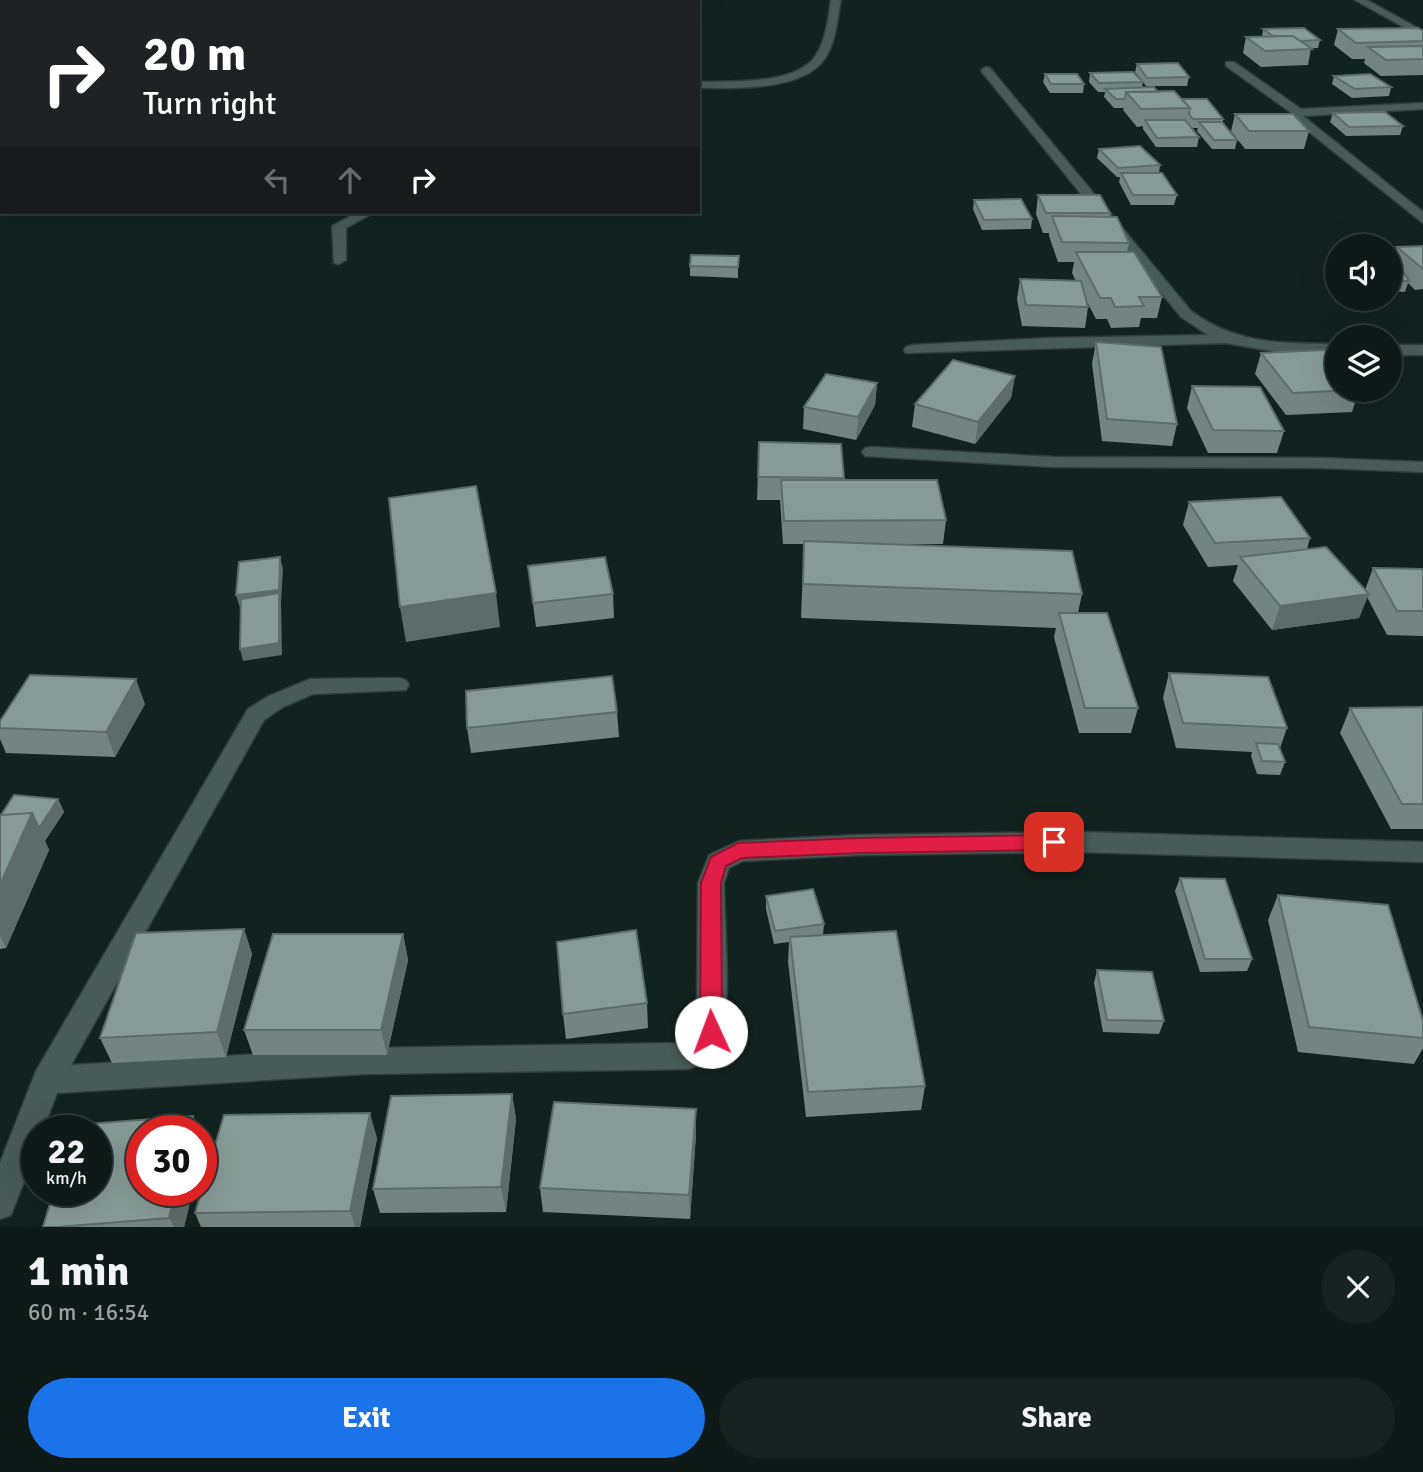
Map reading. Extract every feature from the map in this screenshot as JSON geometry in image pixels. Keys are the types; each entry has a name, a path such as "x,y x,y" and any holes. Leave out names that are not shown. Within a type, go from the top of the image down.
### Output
{"street":[{"path":"700,85 774,81 800,73 816,62 824,48 836,0"},
{"path":"1360,0 1423,35"},
{"path":"1230,64 1299,113 1423,106"},
{"path":"986,70 1186,314 1202,329 1226,340"},
{"path":"1299,113 1297,117 1423,219"},
{"path":"339,260 339,226 364,214"},
{"path":"912,350 1049,343 1226,340 1325,348"},
{"path":"1402,350 1423,350"},
{"path":"871,452 1054,462 1322,463 1423,467"},
{"path":"0,1204 47,1080 256,715 275,702 310,687 398,685"},
{"path":"47,1080 365,1061 688,1056 705,1047 711,1032 711,883 718,862 738,851 859,845 1081,842 1423,852"}],"building":[{"path":"1304,28 1320,40 1300,41 1293,36 1273,36 1263,29"},
{"path":"1418,28 1423,31 1423,41 1356,43 1338,29"},
{"path":"1293,36 1312,49 1265,51 1246,37"},
{"path":"1423,46 1423,59 1386,60 1368,47"},
{"path":"1178,63 1189,77 1147,78 1137,64"},
{"path":"1133,72 1143,82 1099,83 1090,73"},
{"path":"1045,74 1077,74 1084,84 1051,84"},
{"path":"1370,74 1391,87 1355,89 1334,76"},
{"path":"1154,87 1158,92 1126,92 1125,99 1116,99 1105,89"},
{"path":"1174,91 1190,108 1141,109 1126,92"},
{"path":"1182,99 1207,99 1223,119 1193,119 1189,114 1190,108"},
{"path":"1385,112 1403,126 1349,127 1333,113"},
{"path":"1235,114 1293,114 1309,131 1249,131"},
{"path":"1145,120 1185,120 1199,137 1157,138"},
{"path":"1199,122 1222,122 1237,140 1214,140"},
{"path":"1140,146 1160,165 1118,168 1099,149"},
{"path":"1121,173 1162,173 1177,195 1133,195"},
{"path":"1038,195 1100,195 1110,213 1046,213"},
{"path":"1021,199 1032,219 984,220 974,200"},
{"path":"1052,216 1117,217 1129,243 1062,242"},
{"path":"1423,246 1423,269 1402,251 1402,247"},
{"path":"1076,252 1134,252 1162,297 1139,297 1144,306 1115,307 1111,298 1100,298"},
{"path":"691,255 739,256 738,267 690,266"},
{"path":"1402,270 1409,281 1402,281"},
{"path":"1020,279 1081,281 1088,307 1026,305"},
{"path":"1096,342 1161,347 1177,424 1107,419"},
{"path":"1325,350 1325,391 1293,393 1261,353"},
{"path":"953,360 1015,376 978,422 915,404"},
{"path":"826,374 877,383 858,417 804,407"},
{"path":"1192,386 1260,387 1284,431 1213,430"},
{"path":"759,442 841,444 844,478 758,477"},
{"path":"781,480 937,480 946,520 784,521"},
{"path":"476,486 496,593 400,607 389,498"},
{"path":"1281,497 1310,538 1215,543 1189,502"},
{"path":"804,541 1072,551 1082,594 803,584"},
{"path":"1326,547 1369,594 1280,606 1240,557"},
{"path":"280,557 279,590 236,595 239,562"},
{"path":"605,557 613,594 533,603 528,566"},
{"path":"1373,568 1423,569 1423,611 1397,611"},
{"path":"279,593 279,643 240,649 241,599"},
{"path":"1059,613 1107,613 1138,708 1085,708"},
{"path":"1169,673 1268,677 1287,728 1183,723"},
{"path":"30,675 136,679 106,732 0,728 0,721"},
{"path":"612,676 617,712 467,728 466,691"},
{"path":"1423,707 1423,804 1402,804 1350,708"},
{"path":"1256,743 1278,744 1285,762 1262,761"},
{"path":"14,795 58,799 39,828 32,813 1,815"},
{"path":"32,813 0,885 0,815"},
{"path":"1180,878 1225,879 1252,959 1205,959"},
{"path":"813,889 824,924 775,931 766,896"},
{"path":"1278,895 1388,905 1423,1021 1423,1038 1309,1027"},
{"path":"244,929 217,1032 100,1038 136,933"},
{"path":"636,930 647,1003 563,1014 557,942"},
{"path":"896,931 925,1086 808,1092 790,937"},
{"path":"273,934 403,934 381,1030 244,1030"},
{"path":"1097,970 1152,972 1164,1021 1107,1020"},
{"path":"512,1094 501,1187 373,1189 391,1096"},
{"path":"554,1102 696,1109 689,1195 540,1188"},
{"path":"370,1113 350,1211 195,1213 197,1206 217,1206 217,1139 224,1115"},
{"path":"126,1121 126,1206 172,1206 169,1218 43,1227 49,1206 112,1206 112,1122"}],"route":[{"path":"711,1032 711,883 718,862 738,851 859,845 1054,842"}]}
